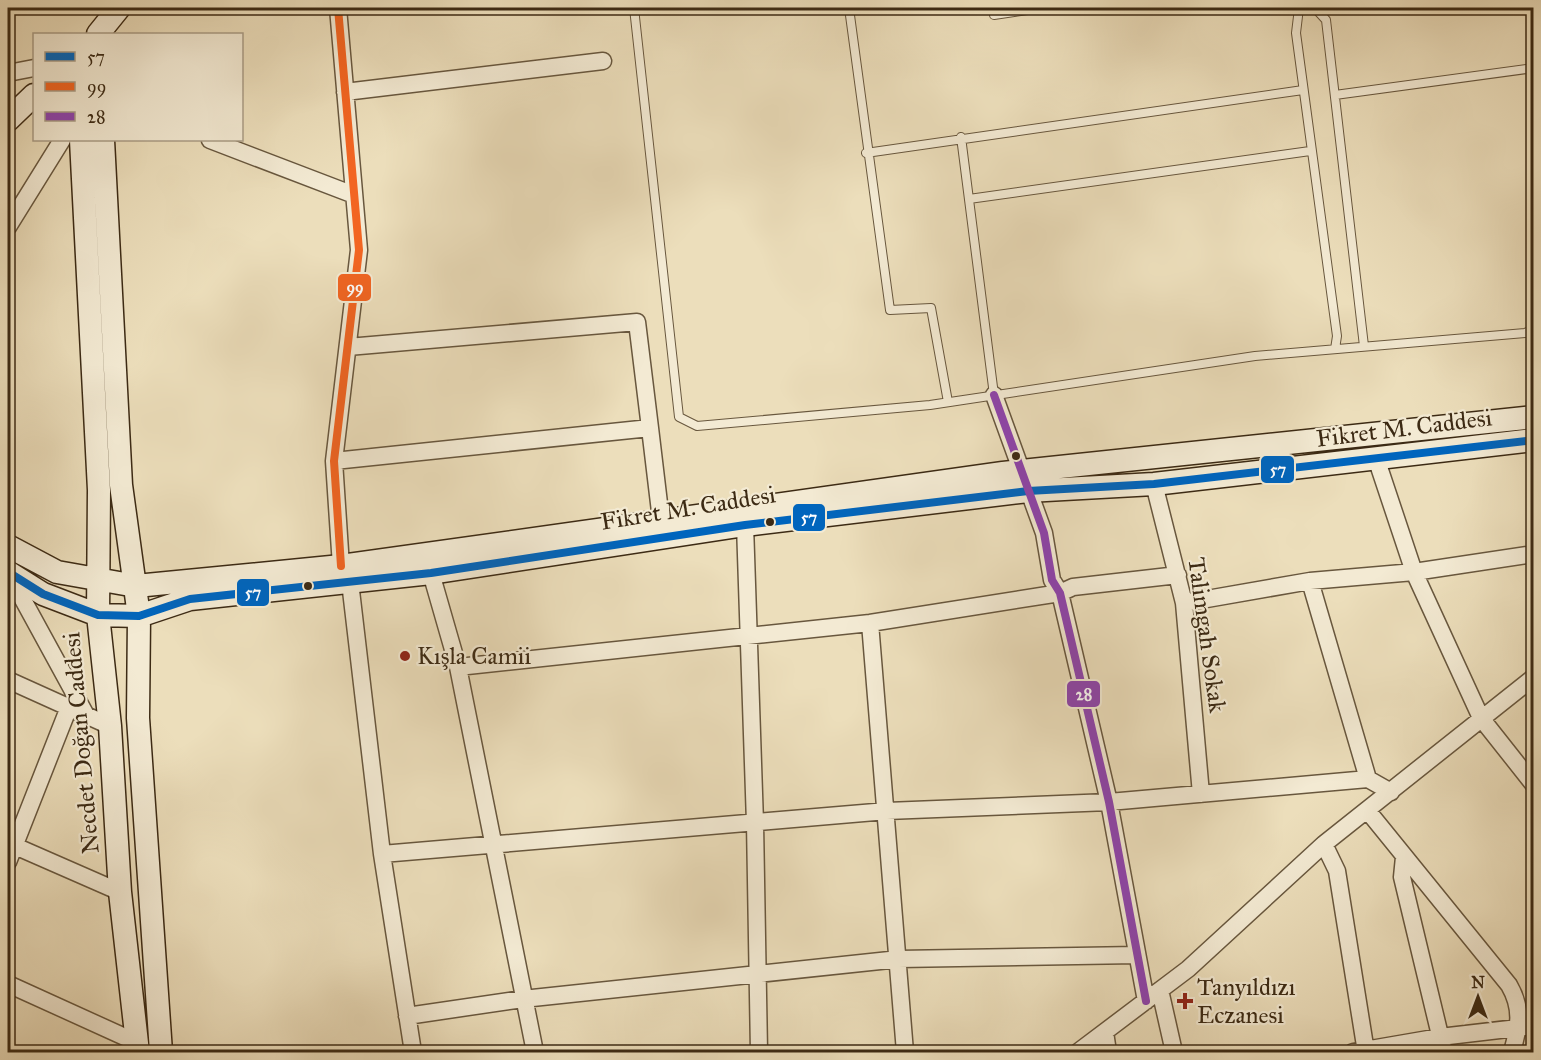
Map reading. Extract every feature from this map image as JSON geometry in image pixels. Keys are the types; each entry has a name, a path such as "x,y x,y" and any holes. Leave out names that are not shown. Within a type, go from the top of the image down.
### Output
{"main road":[{"path":"99,33 119,8"},
{"path":"8,120 33,96"},
{"name":"Necdet Doğan Caddesi","path":"81,141 99,490 98,615 110,726 120,892 138,1048"},
{"path":"103,141 121,485 139,616 138,718 161,1053"},
{"path":"8,546 57,572 136,586 346,574 661,520 1024,481 1533,417"},
{"name":"Fikret M. Caddesi","path":"8,573 43,594 98,615 139,616 190,599 346,574 431,573 1024,481 1154,484 1533,440"}],"street":[{"path":"338,8 359,250 334,461 382,854 413,1053"},
{"path":"345,92 603,61"},
{"path":"8,69 33,68"},
{"path":"8,226 61,141"},
{"path":"213,141 354,195"},
{"path":"348,347 637,322 661,520"},
{"path":"994,395 1044,533 1052,580 1060,593 1109,802 1146,1001"},
{"path":"334,461 650,428"},
{"path":"1376,458 1414,572 1481,718 1533,785"},
{"name":"Talimgah Sokak","path":"1154,484 1184,603 1201,794"},
{"path":"745,525 755,823 759,1053"},
{"path":"1184,603 1310,580 1414,572 1533,554"},
{"path":"8,573 86,715"},
{"path":"431,573 458,667 535,1053"},
{"path":"458,667 870,623 1060,593 1073,587 1178,575"},
{"path":"1310,580 1368,779"},
{"path":"870,623 905,1053"},
{"path":"1078,1053 1188,969 1324,844 1533,677"},
{"path":"8,680 110,726"},
{"path":"8,862 10,845 69,707"},
{"path":"382,854 886,811 1109,802 1368,779 1391,792"},
{"path":"1367,810 1509,985 1526,1028 1512,1053"},
{"path":"1324,844 1337,871 1362,1052 1442,1045 1526,1028"},
{"path":"10,845 120,892"},
{"path":"1404,857 1402,877 1442,1045"},
{"path":"407,1016 523,999 899,959 1137,955"},
{"path":"8,984 138,1048"},
{"path":"1160,990 1174,1053"},
{"path":"1105,1032 1108,1053"}],"lane":[{"path":"634,8 680,417 698,426 948,402 1255,356 1525,333 1533,329"},
{"path":"849,8 866,153 890,310 931,308 948,402"},
{"path":"994,8 994,15 1041,8"},
{"path":"1299,8 1296,33 1310,151 1337,336 1335,349"},
{"path":"1315,8 1326,20 1364,346"},
{"path":"1335,96 1533,68"},
{"path":"866,153 1303,90"},
{"path":"961,138 994,395"},
{"path":"969,199 1310,151"}],"transit line":[{"name":"99","path":"338,8 359,250 334,461 341,566"},
{"name":"28","path":"994,395 1044,533 1052,580 1060,593 1109,802 1146,1001"},
{"name":"57","path":"8,572 43,594 98,615 139,616 190,599 431,573 745,525 1028,491 1154,484 1534,440"}],"place":[{"name":"Kışla Camii","path":"405,656"},
{"name":"Tanyıldızı Eczanesi","path":"1185,1001"}]}
